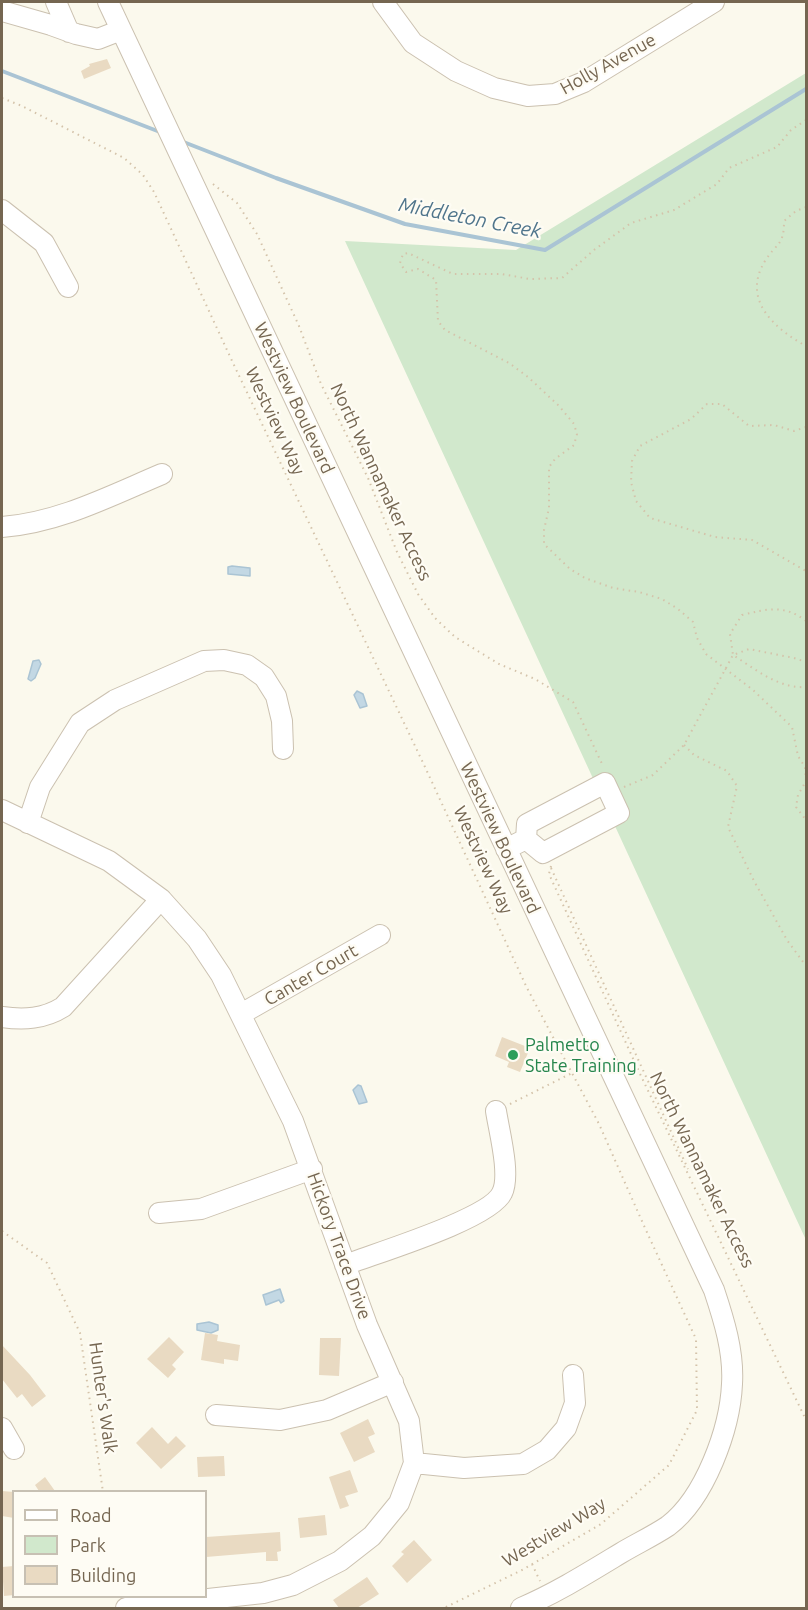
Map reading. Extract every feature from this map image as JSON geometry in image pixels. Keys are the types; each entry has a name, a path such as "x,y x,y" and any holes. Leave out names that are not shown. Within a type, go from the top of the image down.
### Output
{"street":[{"path":"56,2 69,32"},
{"name":"Westview Boulevard","path":"108,2 714,1290 724,1319 730,1352 732,1384 727,1414 715,1456 694,1497 669,1525 549,1597 521,1608"},
{"name":"Holly Avenue","path":"383,2 413,43 456,71 494,88 528,96 555,94 584,82 714,2"},
{"path":"2,11 98,39 121,30"},
{"path":"2,210 44,243 68,286"},
{"path":"2,528 23,526 60,516 162,474"},
{"path":"28,823 40,787 80,723 115,700 204,661 224,660 247,665 264,677 276,696 282,721 283,749"},
{"path":"605,783 619,813 549,861 526,839 527,824 605,783"},
{"name":"Hickory Trace Drive","path":"2,810 109,861 161,899 198,939 222,975 293,1121 367,1325 410,1421 414,1463 399,1503 372,1536 340,1562 293,1585 263,1593 128,1608"},
{"path":"506,849 526,839"},
{"path":"2,1018 27,1020 51,1015 63,1007 161,899"},
{"name":"Canter Court","path":"241,1014 380,935"},
{"path":"345,1265 454,1225 490,1206 502,1193 506,1176 496,1111"},
{"path":"159,1213 201,1209 312,1169"},
{"path":"414,1463 464,1468 523,1464 547,1450 566,1428 575,1403 573,1375"},
{"path":"216,1415 280,1420 327,1410 393,1382"},
{"path":"2,1428 14,1449"}],"path":[{"name":"Westview Way","path":"2,98 124,158 143,175 154,192 527,988 599,1124 696,1339 697,1410 669,1465 601,1524 532,1564 444,1608"},
{"path":"807,120 791,130 777,147 729,168 717,184 674,210 631,223 594,250 562,278 530,279 501,274 453,274 408,253 403,254 400,263 406,272 418,269 436,280 438,321 445,330 509,363 559,406 574,424 577,434 574,445 555,459 549,467 549,508 544,530 544,544 570,569 585,578 613,588 662,599 693,622 697,638 706,654 753,690 792,727 798,756 805,767 806,781 798,795 796,807 807,820"},
{"name":"North Wannamaker Access","path":"188,173 210,182 237,202 257,234 299,326 321,384 368,478 397,552 418,594 435,618 455,637 499,664 535,679 573,702 606,771"},
{"path":"807,207 796,211 784,221 784,237 764,263 757,287 760,304 772,321 786,335 807,346"},
{"path":"807,427 795,430 774,425 749,426 722,404 707,404 691,419 640,446 632,461 631,482 636,501 650,518 715,537 752,540 807,571"},
{"path":"614,802 615,792 653,775 684,746 733,655 729,634 742,615 772,607 798,615 807,621"},
{"path":"733,655 749,650 807,662"},
{"path":"733,655 777,682 797,688 807,687"},
{"path":"684,746 694,754 727,771 737,786 728,827 754,881 787,940 807,966"},
{"path":"549,861 701,1197 807,1421"},
{"path":"496,1111 572,1073"},
{"name":"Hunter's Walk","path":"2,1231 47,1263 80,1333 103,1490"},
{"path":"532,1564 549,1597"}],"green space":[{"path":"806,73 806,1240 345,241 516,250"}],"water":[{"path":"228,567 250,568 250,576 228,574"},
{"path":"39,660 41,664 35,678 31,681 28,679 33,661"},
{"path":"357,691 363,694 367,706 360,708 354,695"},
{"path":"358,1085 361,1086 367,1102 359,1104 353,1090"},
{"path":"280,1289 284,1301 281,1303 279,1300 266,1305 263,1295"},
{"path":"209,1322 218,1325 218,1330 211,1333 197,1330 197,1324"}],"building":[{"path":"107,59 111,68 84,79 81,71 90,66 89,64"},
{"path":"502,1037 530,1048 520,1072 507,1067 509,1062 495,1056"},
{"path":"205,1333 218,1335 217,1341 240,1345 238,1361 224,1359 224,1364 201,1360"},
{"path":"169,1337 184,1352 172,1365 176,1369 168,1378 147,1359"},
{"path":"320,1338 341,1338 339,1376 319,1375"},
{"path":"2,1345 46,1396 32,1407 22,1394 17,1398 2,1379"},
{"path":"368,1419 375,1434 368,1437 375,1452 354,1462 340,1433"},
{"path":"152,1427 168,1444 176,1436 186,1446 161,1469 136,1443"},
{"path":"224,1456 225,1476 198,1477 197,1457"},
{"path":"350,1470 358,1492 345,1496 349,1506 340,1509 329,1477"},
{"path":"45,1477 54,1490 38,1490 35,1485"},
{"path":"2,1491 12,1492 12,1518 2,1516"},
{"path":"325,1515 327,1535 300,1538 298,1518"},
{"path":"280,1532 281,1551 277,1552 278,1561 266,1561 266,1552 207,1557 207,1537"},
{"path":"414,1540 432,1560 407,1583 392,1566 404,1554 401,1552"},
{"path":"12,1566 12,1595 4,1596 2,1567"},
{"path":"367,1577 379,1594 357,1608 339,1608 333,1600"}],"waterway":[{"name":"Middleton Creek","path":"2,71 160,132"},
{"name":"Middleton Creek","path":"181,141 405,224 545,250 806,89"}],"place":[{"name":"Palmetto State Training","path":"513,1055"}]}
